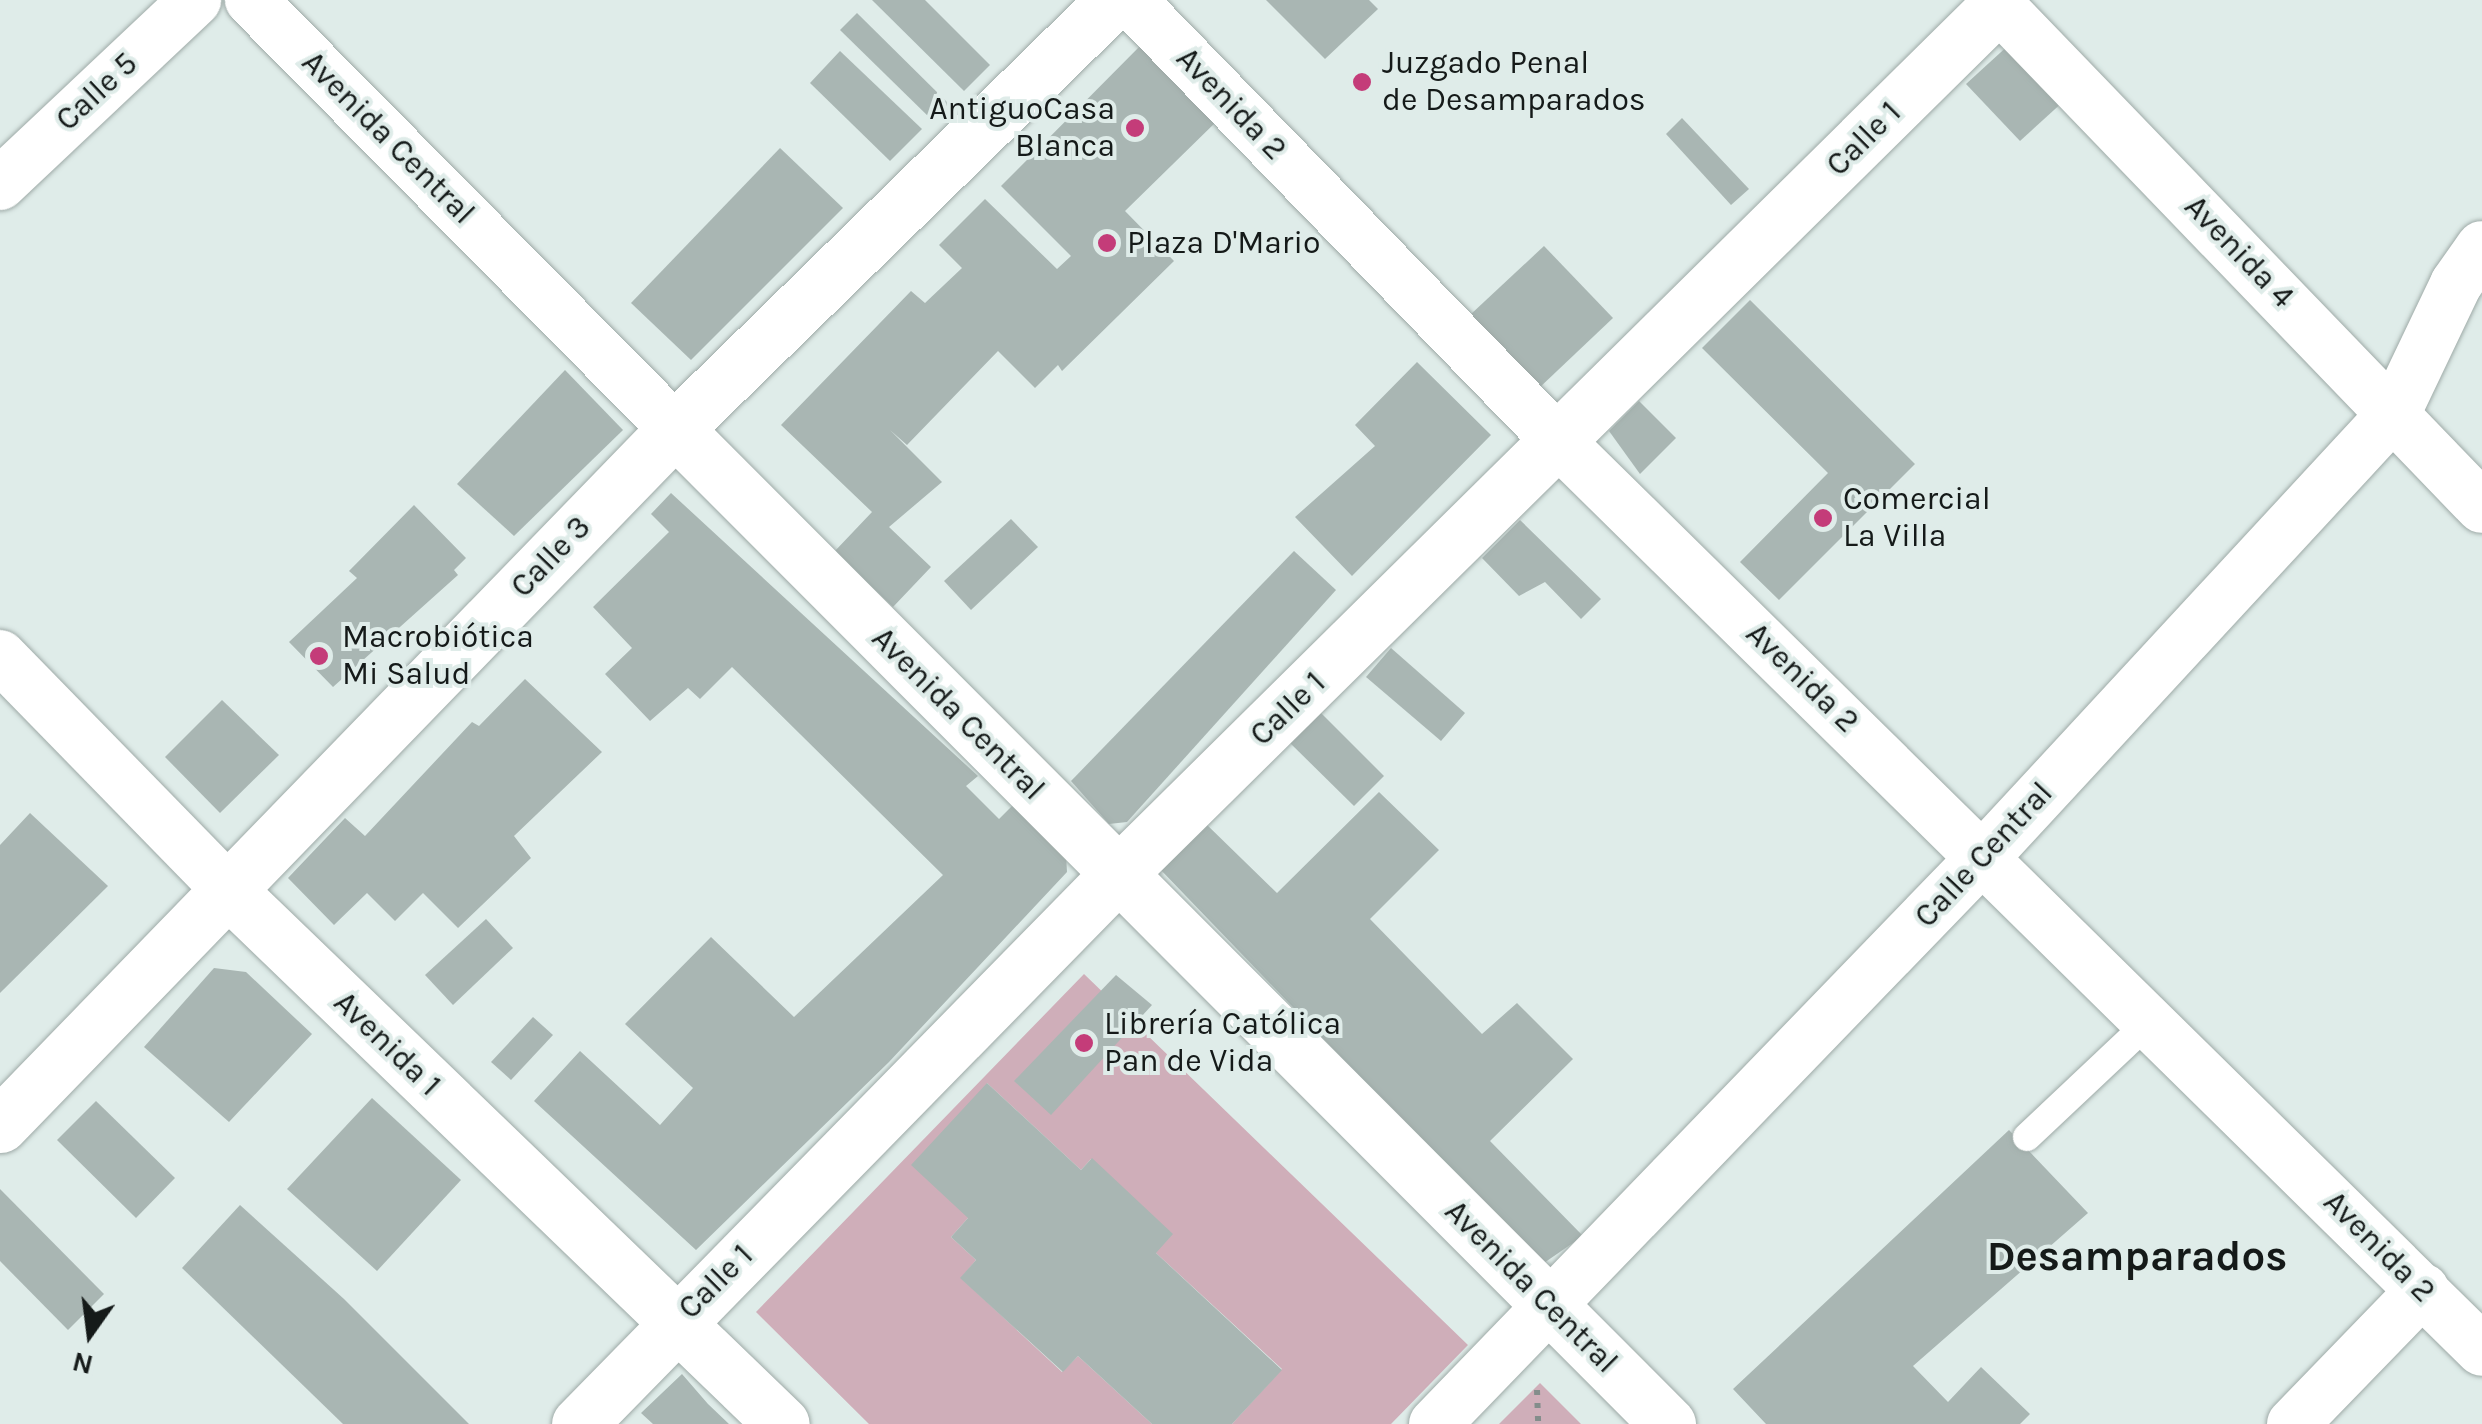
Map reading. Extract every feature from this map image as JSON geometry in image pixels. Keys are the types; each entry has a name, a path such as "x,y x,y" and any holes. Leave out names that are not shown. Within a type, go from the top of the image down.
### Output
{"main road":[{"name":"Calle 3","path":"0,1125 676,428 1114,0"},
{"name":"Calle 1","path":"579,1424 1118,874 1560,444 1998,2"},
{"name":"Avenida Central","path":"676,428 1668,1424"},
{"name":"Avenida 1","path":"228,890 782,1424"}],"street":[{"name":"Calle 5","path":"0,184 195,0"},
{"name":"Avenida Central","path":"252,0 676,428"},
{"name":"Avenida 2","path":"1130,0 1560,444 1984,855 2482,1350"},
{"name":"Avenida 4","path":"1998,2 2482,507"},
{"name":"Calle Central","path":"1435,1424 1984,855 2394,412 2456,284 2482,248"},
{"name":"Avenida 1","path":"0,656 228,890"},
{"path":"2293,1424 2423,1290"}],"lane":[{"path":"2027,1138 2150,1021"}],"shaded area":[{"path":"1084,974 1468,1345 1391,1424 1232,1424 1282,1369 1156,1253 1091,1159 1081,1170 987,1083 968,1218 951,1237 976,1260 961,1278 1062,1372 1078,1356 1152,1424 869,1424 756,1312"},
{"path":"1540,1383 1581,1424 1499,1424"}],"building":[{"path":"872,0 925,0 990,65 964,91"},
{"path":"1266,0 1369,0 1378,9 1325,59"},
{"path":"857,13 949,104 932,120 840,30"},
{"path":"1144,42 1219,119 1125,211 1174,261 1062,371 1058,365 1035,388 998,351 907,445 890,430 942,482 889,527 931,567 893,607 834,552 872,512 781,425 911,291 925,303 962,268 939,245 985,199 1057,269 1071,256 1001,186"},
{"path":"2012,42 2065,100 2020,141 1966,84"},
{"path":"840,51 922,129 890,161 810,83"},
{"path":"1682,118 1749,189 1731,205 1666,134"},
{"path":"780,148 843,208 691,360 631,303"},
{"path":"1544,246 1613,318 1538,389 1470,315"},
{"name":"Comercial La Villa","path":"1750,300 1915,464 1779,600 1740,562 1828,473 1702,348"},
{"path":"1417,362 1491,435 1352,576 1295,517 1375,446 1355,425"},
{"path":"565,370 623,430 514,536 457,484"},
{"path":"1639,401 1676,438 1640,474 1609,431"},
{"path":"671,493 978,776 966,786 999,819 1013,805 1066,855 1067,872 889,1062 696,1250 534,1101 580,1051 660,1125 693,1088 625,1024 711,937 794,1017 943,875 732,667 700,699 688,688 650,721 605,674 632,648 593,607 669,532 651,514"},
{"path":"414,505 466,558 454,570 458,575 333,687 289,642 357,578 349,571"},
{"path":"1011,519 1038,547 971,610 944,581"},
{"path":"1520,520 1601,599 1581,619 1545,582 1519,596 1482,558"},
{"path":"1294,551 1336,590 1127,822 1109,824 1071,781"},
{"path":"1391,648 1465,713 1441,741 1366,677"},
{"path":"525,679 602,752 514,836 531,858 458,928 423,893 395,921 367,893 334,925 288,878 345,818 365,836 472,722 479,726"},
{"path":"222,700 279,755 220,813 165,757"},
{"path":"1318,710 1384,776 1354,806 1288,741"},
{"path":"1379,792 1439,850 1370,919 1482,1034 1517,1003 1573,1059 1490,1141 1583,1236 1541,1265 1159,868 1204,822 1277,893"},
{"path":"30,813 108,886 0,993 0,845"},
{"path":"486,919 513,948 453,1005 425,975"},
{"path":"214,968 246,972 312,1034 229,1122 144,1047"},
{"name":"Librería Católica Pan de Vida","path":"1116,975 1152,1005 1051,1115 1014,1081"},
{"path":"533,1017 553,1035 511,1080 491,1062"},
{"path":"987,1083 1081,1170 1092,1158 1173,1234 1156,1253 1282,1370 1232,1424 1152,1424 1078,1356 1063,1372 960,1278 976,1260 951,1237 968,1218 911,1165"},
{"path":"372,1098 461,1180 377,1271 287,1189"},
{"path":"96,1101 175,1178 136,1218 57,1140"},
{"path":"2009,1130 2088,1213 1913,1366 1948,1402 1981,1367 2030,1414 2020,1424 1766,1424 1733,1389"},
{"path":"0,1189 104,1294 68,1330 0,1261"},
{"path":"240,1205 344,1299 469,1424 343,1424 182,1268"},
{"path":"682,1374 729,1424 653,1424 641,1413"}],"place":[{"name":"Juzgado Penal de Desamparados","path":"1362,82"},
{"name":"AntiguoCasa Blanca","path":"1135,128"},
{"name":"Plaza D'Mario","path":"1107,243"},
{"name":"Comercial La Villa","path":"1823,518"},
{"name":"Macrobiótica Mi Salud","path":"319,656"},
{"name":"Librería Católica Pan de Vida","path":"1084,1043"}],"district":[{"name":"Desamparados","path":"2137,1256"}]}
